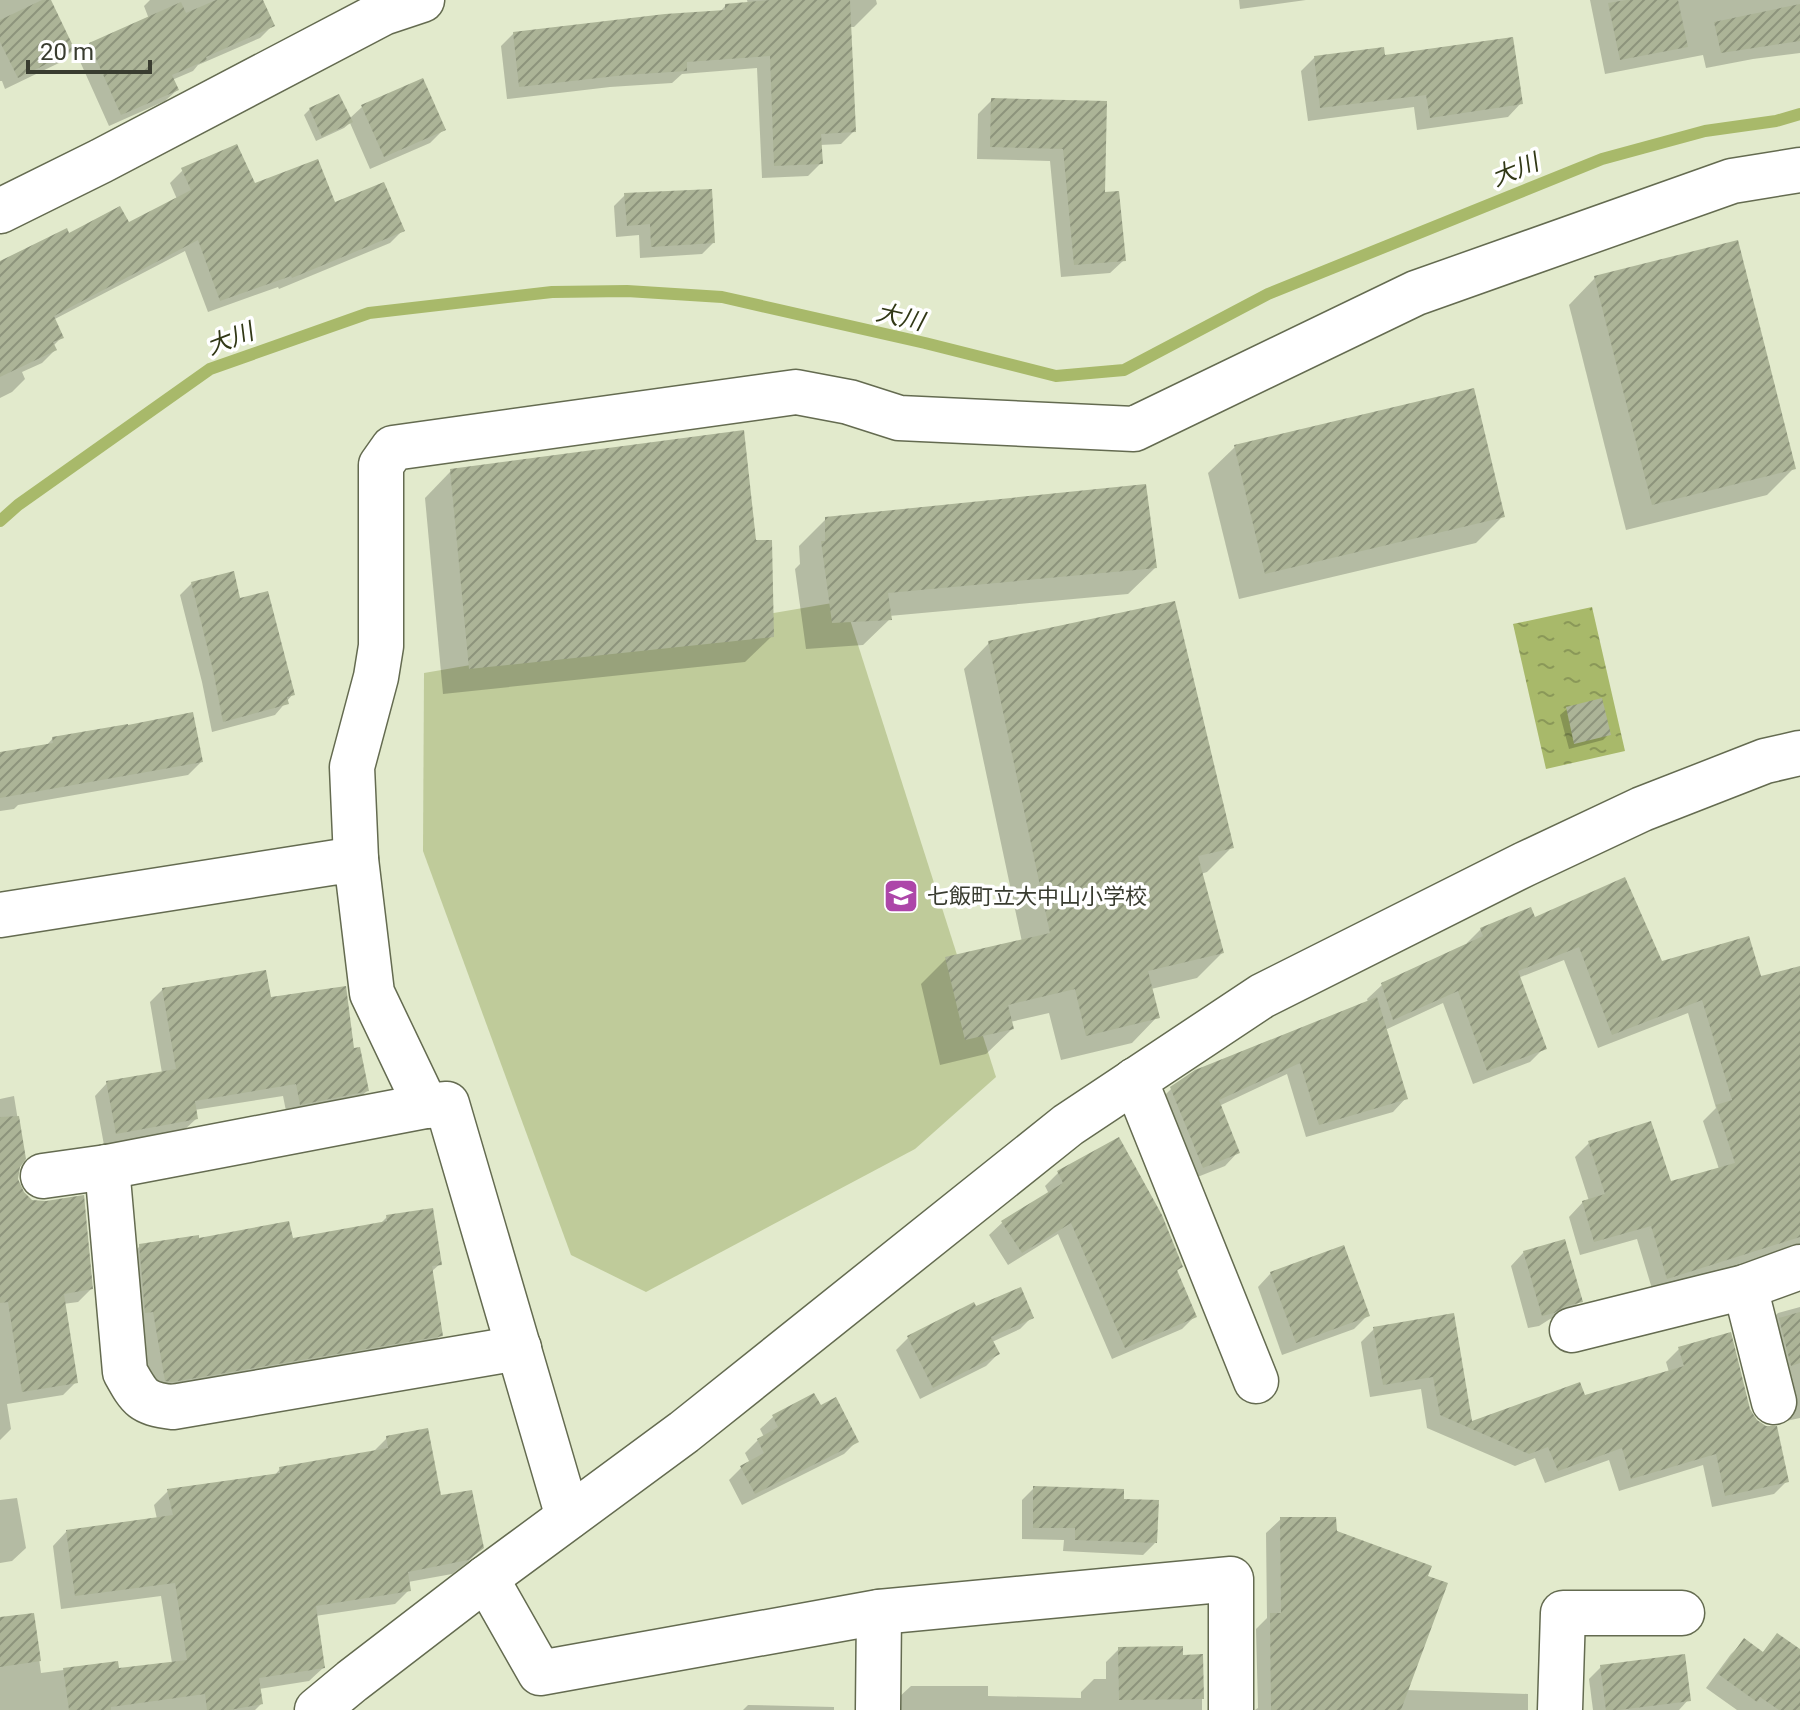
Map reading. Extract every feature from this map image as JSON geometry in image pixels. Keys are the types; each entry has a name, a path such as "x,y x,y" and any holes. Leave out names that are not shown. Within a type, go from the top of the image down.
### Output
{"street":[{"path":"0,211 383,13 422,0"},
{"path":"426,1106 372,993 356,859 352,767 381,646 381,465 393,448 796,392 849,402 899,418 1134,429 1416,293 1732,181 1800,170"},
{"path":"317,1710 486,1578 684,1432 1068,1125 1262,996 1642,809 1765,761 1800,753"},
{"path":"0,915 356,859"},
{"path":"1135,1080 1256,1381"},
{"path":"43,1176 447,1104 568,1517"},
{"path":"107,1167 125,1372 138,1396 157,1405 173,1407 519,1348"},
{"path":"1572,1330 1745,1287 1800,1267"},
{"path":"1745,1287 1774,1402"},
{"path":"486,1578 540,1673 879,1612 1231,1579 1231,1710"},
{"path":"878,1710 879,1612"},
{"path":"1560,1710 1563,1613 1682,1613"}],"shaded area":[{"path":"844,601 996,1077 915,1149 646,1292 571,1255 423,851 424,673"}],"water":[{"path":"1592,607 1625,751 1546,769 1513,624"}],"building":[{"path":"42,0 51,0 75,50 18,78 0,42 0,20"},
{"path":"216,0 263,0 275,26 172,75 179,90 121,115 89,43 181,2 186,13"},
{"path":"770,0 850,0 856,132 821,134 823,164 774,166 770,56 687,62 687,71 519,87 513,32 725,10 725,4"},
{"path":"1678,0 1688,47 1620,60 1608,3"},
{"path":"1800,4 1800,41 1721,53 1714,22"},
{"path":"1513,37 1523,104 1430,118 1426,95 1320,108 1314,56 1384,47 1385,55"},
{"path":"423,78 446,130 384,157 361,105"},
{"path":"339,94 353,122 322,137 309,108"},
{"path":"991,98 1107,101 1105,192 1119,191 1126,261 1074,265 1063,149 990,147"},
{"path":"237,144 255,183 318,159 335,202 384,182 405,231 292,278 220,301 198,240 54,316 64,338 53,342 57,350 0,377 0,261 67,228 69,233 120,206 129,222 191,190 181,168"},
{"path":"712,189 715,243 651,247 650,224 627,226 624,193"},
{"path":"1738,240 1796,469 1652,505 1594,276"},
{"path":"1474,388 1505,517 1265,574 1234,445"},
{"path":"744,430 756,540 772,540 774,637 469,669 450,469"},
{"path":"1146,484 1157,568 888,593 892,620 832,623 821,541 825,541 825,517"},
{"path":"234,571 240,598 268,591 295,695 287,697 289,704 223,722 191,582"},
{"path":"1175,601 1234,848 1198,856 1224,953 1148,971 1160,1018 1086,1036 1075,989 1008,1005 1014,1029 965,1040 945,957 1050,933 988,641"},
{"path":"1602,698 1611,735 1574,744 1566,707"},
{"path":"193,712 203,762 0,798 0,752 53,743 52,737"},
{"path":"1625,877 1662,961 1749,936 1761,976 1800,966 1800,1237 1667,1279 1651,1226 1594,1242 1582,1201 1605,1194 1588,1141 1651,1121 1671,1181 1735,1163 1716,1105 1732,1100 1702,1000 1612,1035 1579,947 1518,971 1547,1049 1487,1071 1458,991 1393,1020 1381,983 1483,936 1480,928 1531,907 1535,917"},
{"path":"266,970 271,997 346,986 354,1048 360,1047 369,1091 300,1105 296,1084 195,1101 198,1119 116,1134 106,1081 176,1069 162,988"},
{"path":"1377,997 1408,1099 1319,1125 1300,1063 1219,1100 1240,1153 1203,1168 1170,1087 1195,1070"},
{"path":"19,1116 26,1159 20,1167 18,1179 24,1192 32,1200 46,1201 84,1195 93,1289 64,1294 78,1383 22,1392 8,1302 0,1303 0,1117"},
{"path":"1119,1137 1162,1215 1183,1267 1177,1270 1197,1317 1125,1348 1071,1223 1022,1253 1001,1221 1063,1183 1057,1171"},
{"path":"433,1208 442,1265 432,1266 443,1336 165,1381 153,1312 145,1313 139,1244 199,1235 199,1238 289,1221 293,1238 387,1221 386,1215"},
{"path":"1565,1239 1583,1302 1542,1316 1523,1251"},
{"path":"1344,1245 1370,1316 1296,1343 1270,1272"},
{"path":"1021,1287 1034,1318 991,1337 1000,1354 933,1388 907,1336 974,1302 976,1306"},
{"path":"1800,1312 1800,1363 1791,1366 1779,1318"},
{"path":"1454,1313 1472,1421 1580,1382 1585,1395 1684,1366 1678,1347 1731,1332 1750,1409 1757,1420 1766,1426 1777,1426 1789,1482 1725,1496 1716,1454 1631,1479 1622,1448 1558,1471 1548,1447 1529,1454 1440,1415 1433,1377 1383,1385 1373,1327"},
{"path":"814,1393 821,1405 836,1397 859,1442 755,1494 740,1466 764,1453 757,1439 778,1427 772,1415"},
{"path":"428,1428 441,1495 472,1490 484,1548 468,1560 408,1572 411,1591 316,1606 325,1668 259,1678 263,1704 230,1710 207,1710 205,1694 111,1707 111,1710 69,1710 63,1668 118,1661 119,1668 187,1660 175,1583 75,1596 66,1530 173,1515 167,1489 280,1473 279,1467 388,1448 386,1436"},
{"path":"1033,1486 1124,1489 1124,1499 1159,1500 1157,1543 1075,1540 1075,1528 1033,1528"},
{"path":"1280,1517 1336,1517 1337,1531 1432,1566 1428,1576 1448,1583 1401,1710 1271,1710 1270,1613 1281,1613"},
{"path":"34,1613 41,1661 0,1667 0,1617"},
{"path":"1777,1633 1800,1649 1800,1710 1779,1710 1760,1697 1757,1702 1718,1674 1744,1638 1763,1652"},
{"path":"1183,1646 1183,1655 1203,1654 1204,1699 1119,1700 1118,1647"},
{"path":"1685,1654 1691,1701 1606,1710 1600,1665"}],"waterway":[{"name":"大川","path":"0,521 18,505 210,369 369,313 552,292 627,291 722,297 1056,376 1124,370 1268,294 1602,159 1705,131 1776,121 1800,114"}],"place":[{"name":"七飯町立大中山小学校","path":"901,896"}]}
